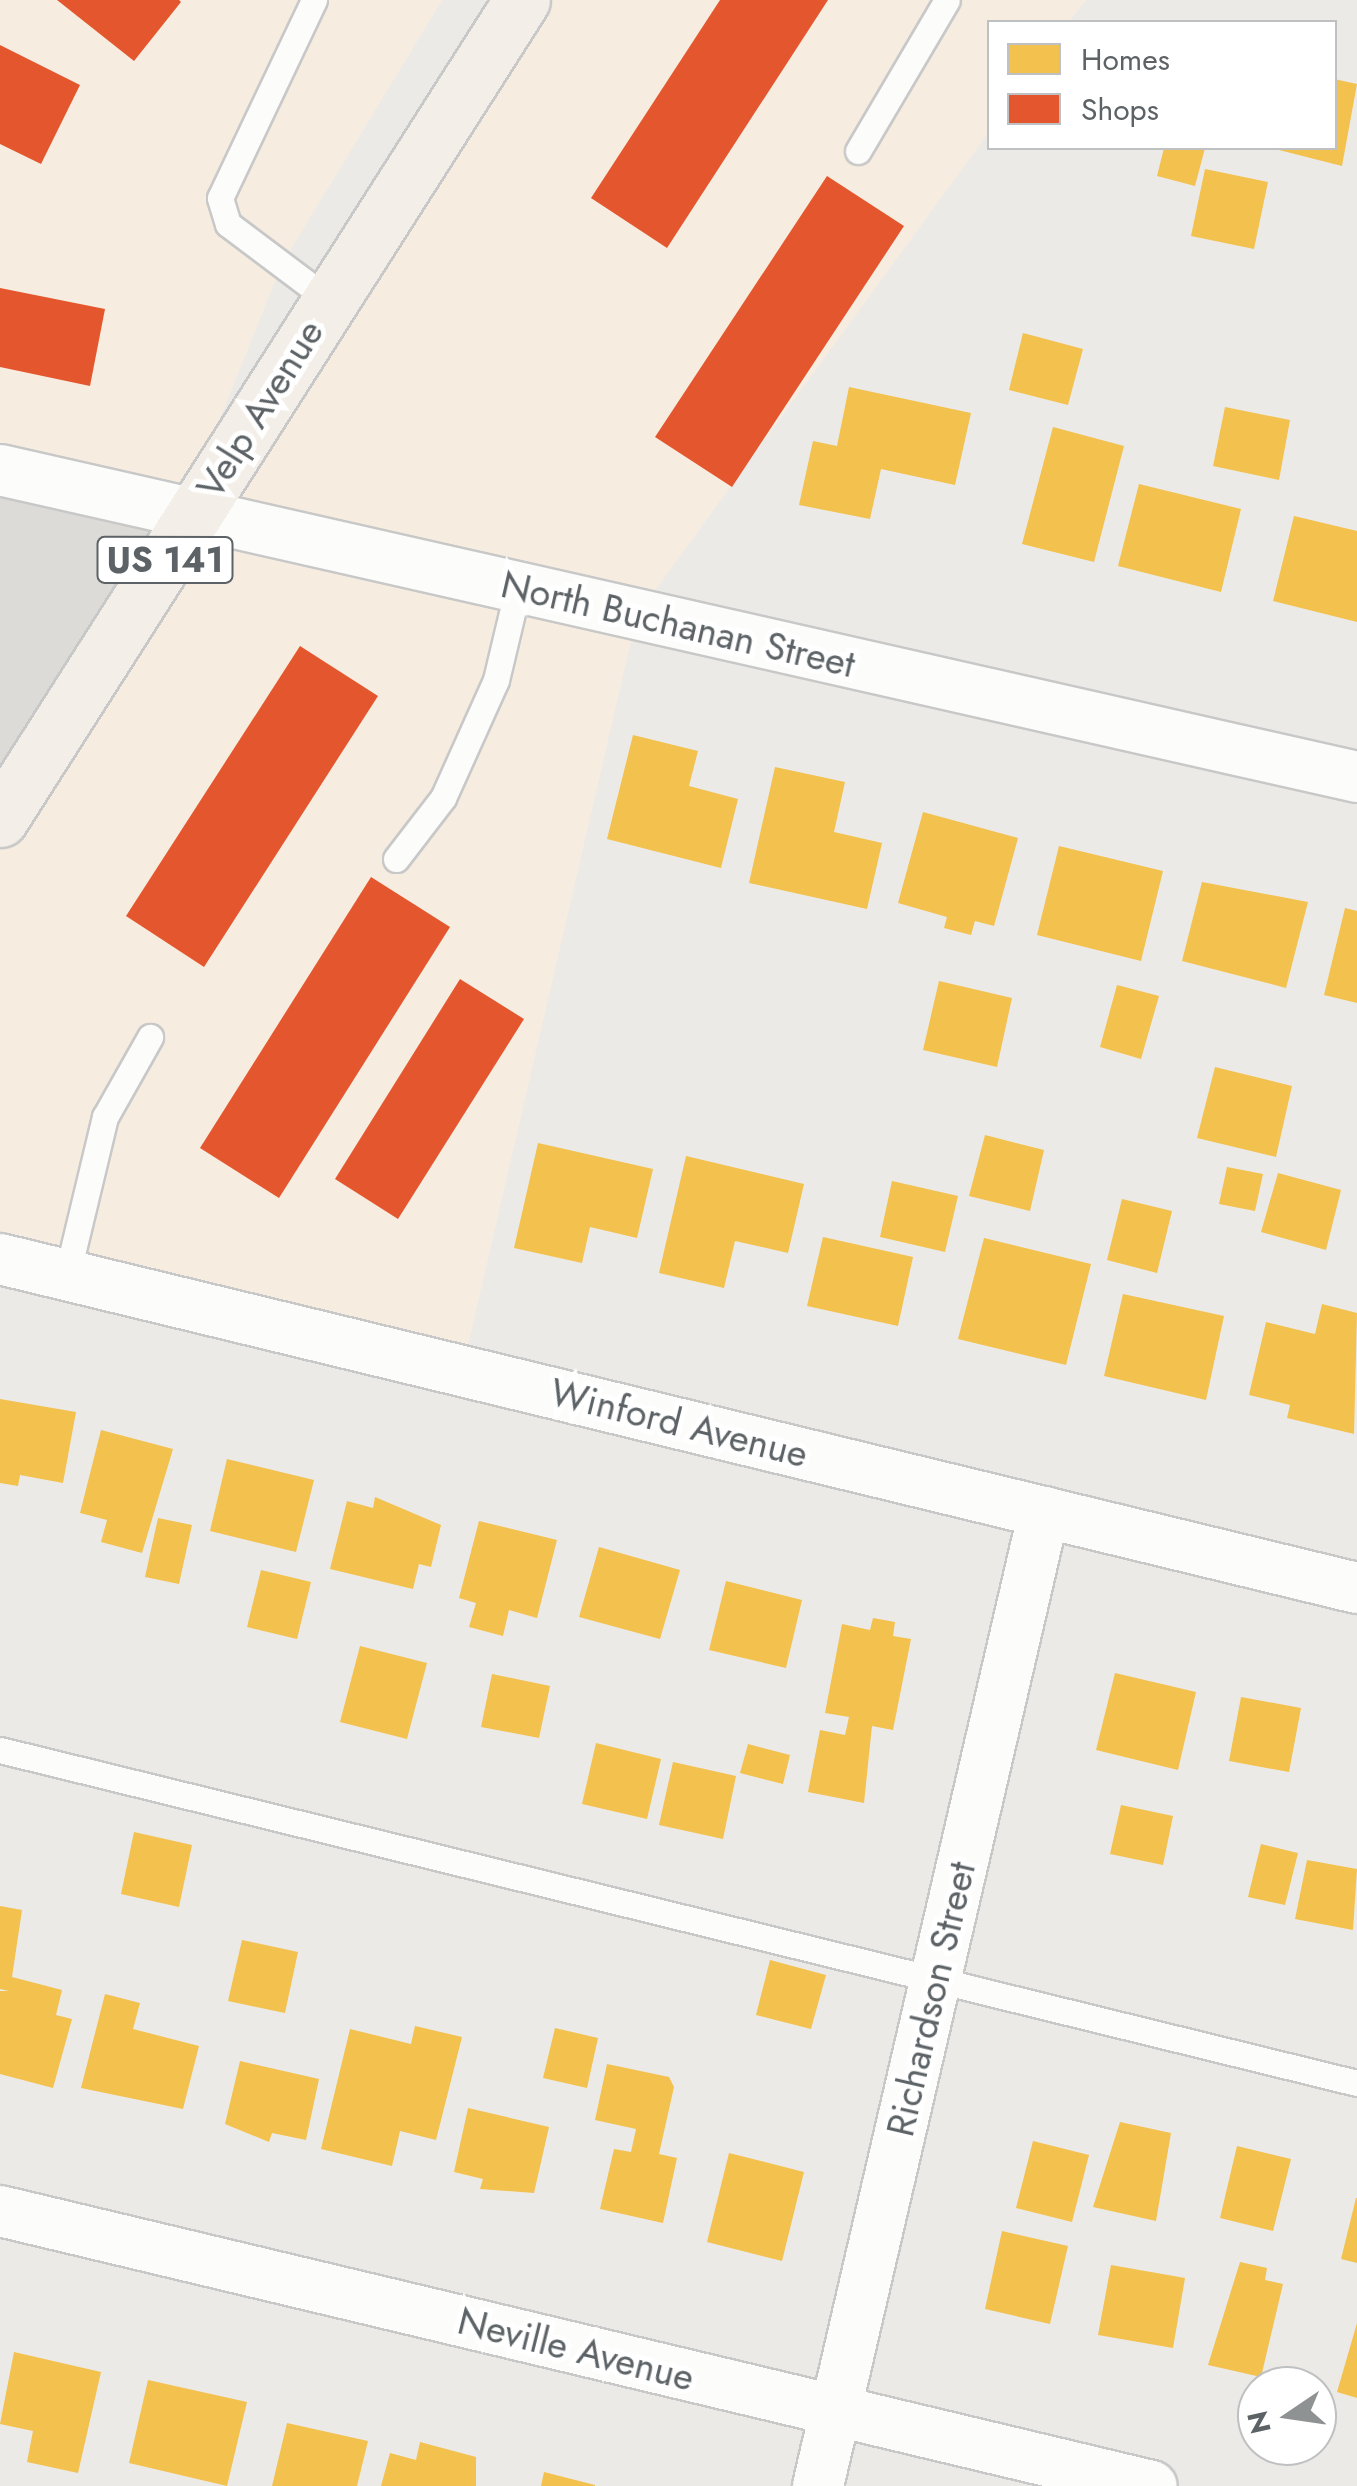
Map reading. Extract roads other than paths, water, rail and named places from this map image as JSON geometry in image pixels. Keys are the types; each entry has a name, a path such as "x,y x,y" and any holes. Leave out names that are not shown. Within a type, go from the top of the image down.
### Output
{"main road":[{"name":"Velp Avenue","path":"0,819 522,0"}],"street":[{"name":"North Buchanan Street","path":"0,470 1357,777"},
{"name":"Winford Avenue","path":"0,1259 1357,1588"},
{"name":"Richardson Street","path":"818,2486 1044,1512"},
{"name":"Neville Avenue","path":"0,2210 1152,2486"}],"lane":[{"path":"314,0 220,198 228,224 329,300"},
{"path":"858,151 947,0"},
{"path":"396,859 443,798 466,748 496,680 518,588"},
{"path":"67,1275 105,1117 150,1037"},
{"path":"0,1750 934,1984 1357,2083"}]}
